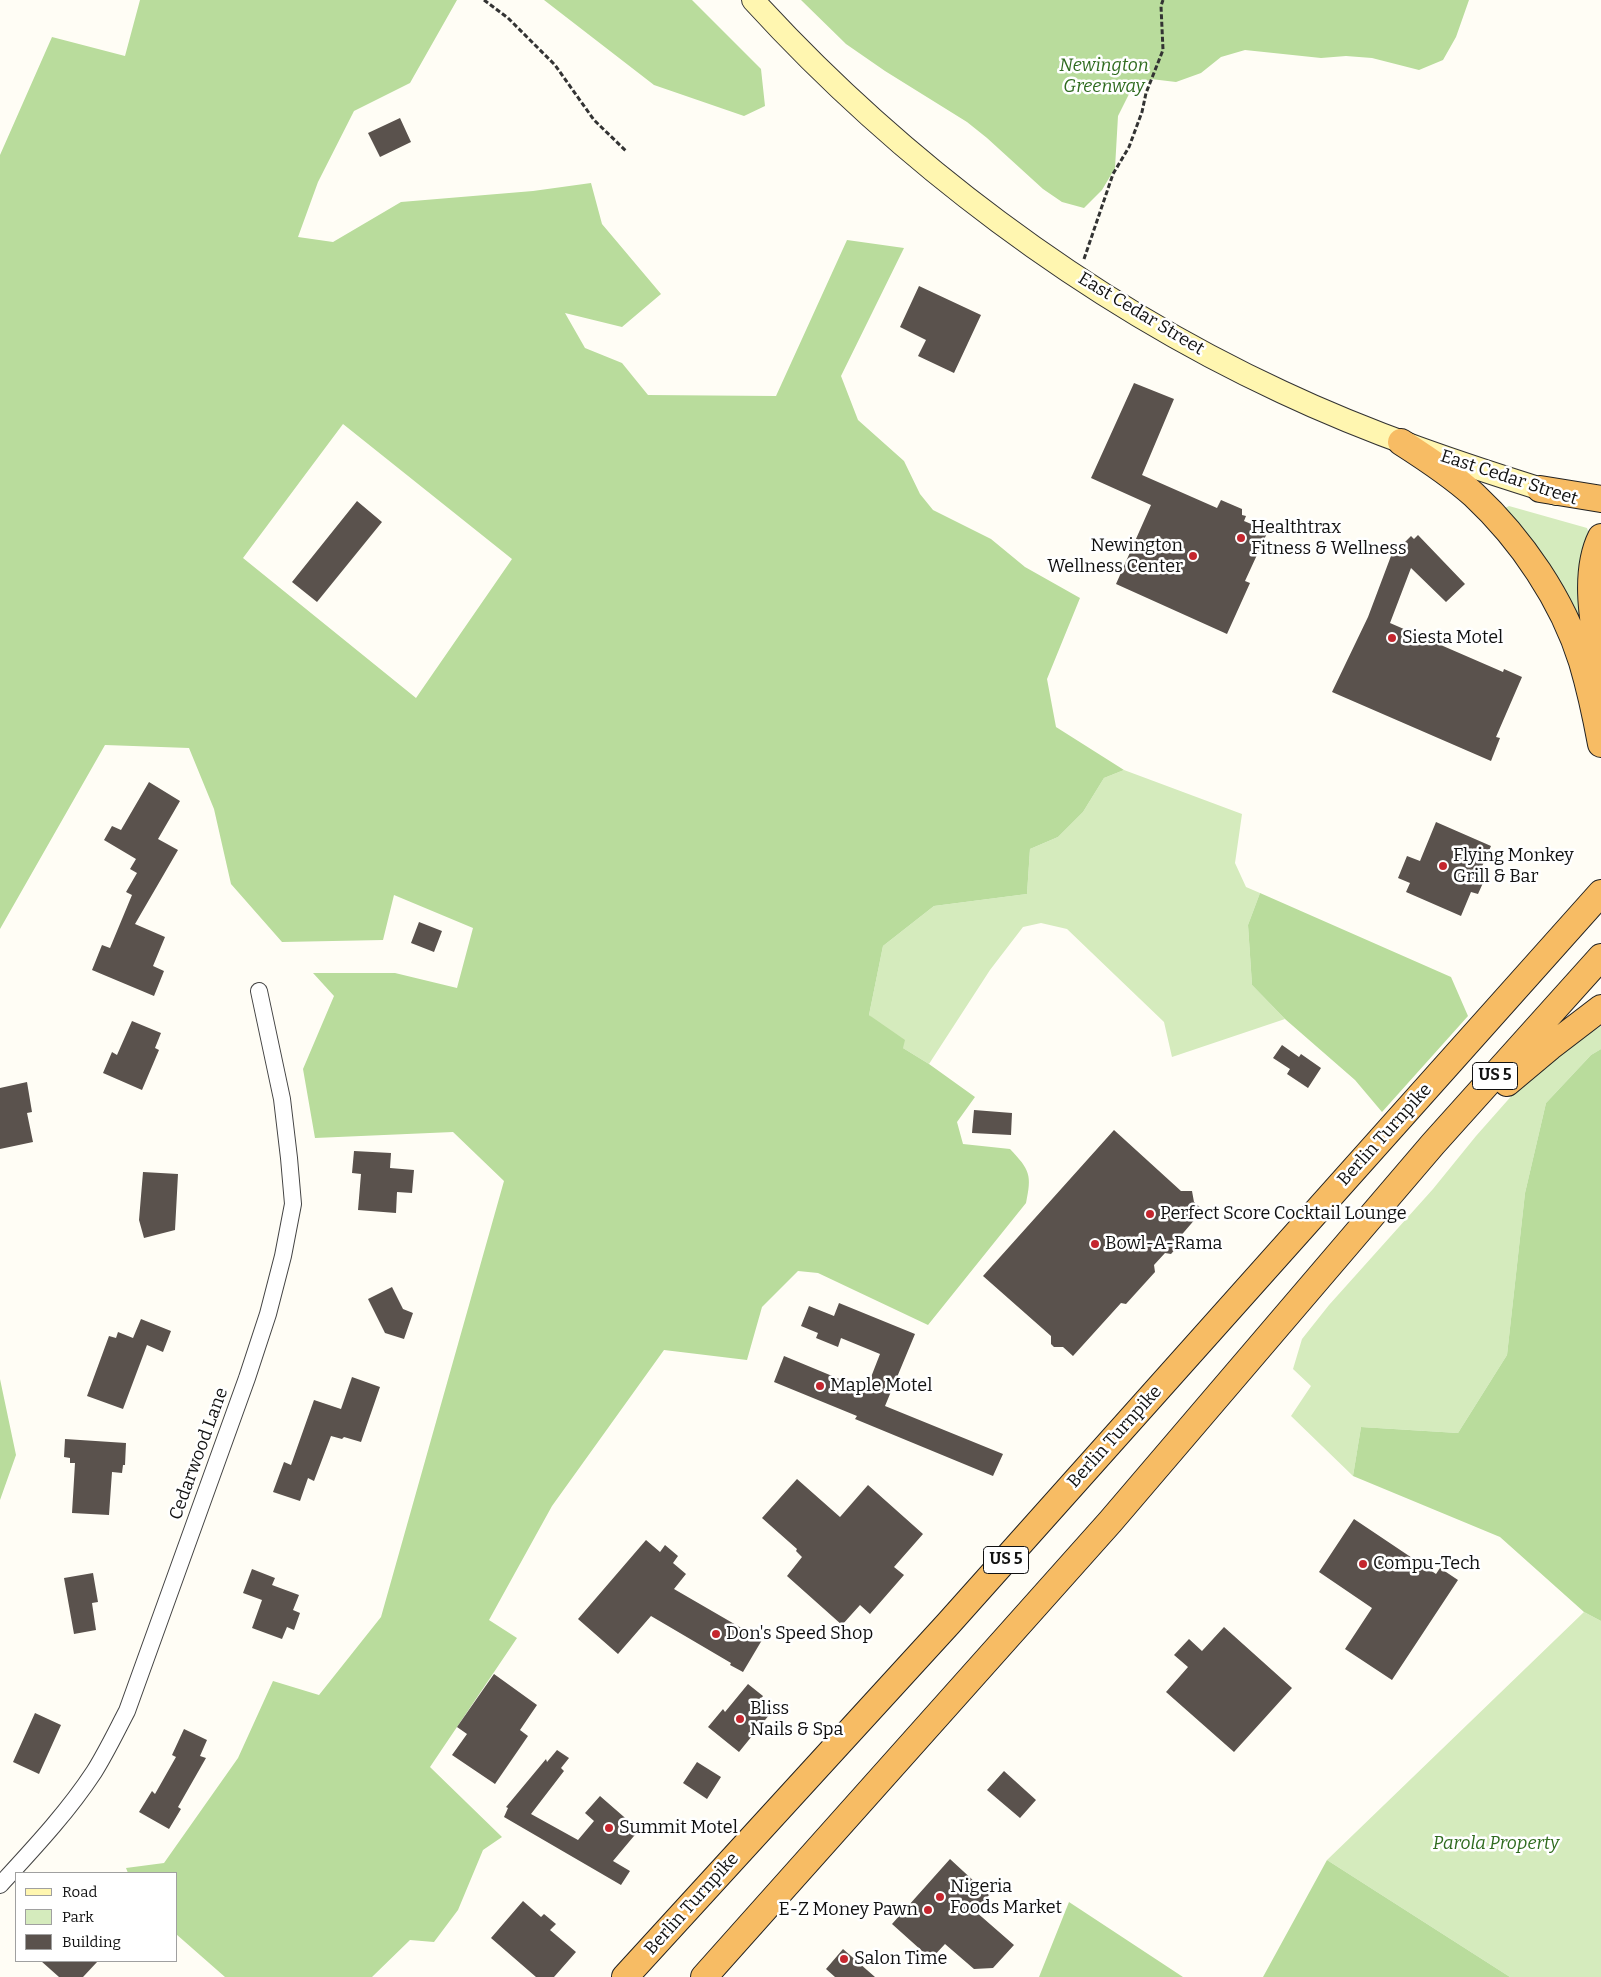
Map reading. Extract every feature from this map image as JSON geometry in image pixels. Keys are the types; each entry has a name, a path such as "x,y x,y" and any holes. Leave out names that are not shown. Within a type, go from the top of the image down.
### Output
{"highway":[{"path":"1401,442 1429,460 1474,496 1494,516 1530,561 1551,594 1572,636 1597,708 1601,744"},
{"path":"1540,489 1601,499"},
{"path":"1601,537 1594,561 1592,583 1594,630 1601,672"},
{"name":"Berlin Turnpike","path":"626,1977 955,1617 1601,893"},
{"name":"US 5","path":"704,1977 1110,1522 1433,1144 1601,957"},
{"path":"1433,1144 1550,1047 1601,1008"}],"main road":[{"name":"East Cedar Street","path":"752,0 833,82 904,147 1004,225 1076,275 1167,332 1225,364 1297,399 1401,442 1460,464 1601,507"}],"street":[{"name":"Cedarwood Lane","path":"0,1886 50,1831 78,1795 107,1751 127,1711 268,1314 283,1256 293,1204 282,1099 259,991"}],"path":[{"path":"484,0 508,18 555,65 594,120 626,151"},
{"path":"1076,275 1113,174 1129,147 1142,112 1146,93 1163,50 1162,0"}],"green space":[{"path":"140,0 457,0 410,83 354,111 318,182 298,237 333,242 401,202 533,191 591,183 602,224 661,294 622,327 565,313 585,348 622,363 648,395 776,396 847,240 904,248 841,376 858,420 904,461 920,494 933,510 991,539 1025,567 1080,598 1047,679 1056,727 1124,770 1104,778 1083,812 1058,837 1030,849 1027,894 934,906 883,946 869,1015 905,1040 903,1048 975,1097 957,1122 963,1144 1010,1149 1022,1162 1028,1173 1029,1186 1026,1203 928,1325 818,1273 798,1271 762,1307 747,1360 664,1350 552,1506 489,1620 517,1638 430,1767 502,1837 483,1850 458,1910 434,1942 410,1940 372,1977 225,1977 178,1936 178,1872 128,1872 126,1868 164,1863 238,1758 273,1681 319,1695 381,1617 504,1181 453,1132 315,1138 303,1069 334,996 313,973 395,973 457,988 473,928 394,895 383,940 282,942 231,884 214,809 189,748 105,745 0,929 0,155 52,37 125,56","holes":["343,424 512,559 416,698 243,558"]},
{"path":"544,0 692,0 761,69 765,106 744,116 654,85"},
{"name":"Newington Greenway","path":"801,0 1469,0 1456,37 1443,60 1419,70 1372,58 1346,56 1321,58 1245,50 1221,57 1201,73 1176,82 1151,79 1130,92 1118,116 1115,168 1102,190 1084,208 1062,202 1043,189 967,122 885,71 846,44"},
{"path":"1509,506 1587,528 1589,534 1594,667 1503,509"},
{"path":"1124,770 1242,814 1235,863 1246,887 1260,893 1248,925 1252,985 1285,1019 1172,1057 1164,1022 1067,929 1041,923 1023,927 990,970 929,1064 903,1048 869,1015 883,946 934,906 1027,894 1030,849 1058,837 1083,812 1104,778"},
{"path":"1260,893 1451,977 1468,1016 1382,1112 1355,1080 1285,1019 1252,985 1248,925"},
{"path":"1601,1026 1601,1049 1591,1055 1546,1103 1525,1193 1507,1355 1458,1433 1361,1427 1353,1476 1291,1416 1311,1386 1293,1369 1302,1339 1329,1305 1433,1189 1522,1084 1572,1045"},
{"path":"1601,1049 1601,1621 1584,1612 1500,1537 1353,1476 1361,1427 1458,1433 1507,1355 1525,1193 1546,1103 1591,1055"},
{"path":"0,1379 16,1455 0,1500"},
{"name":"Parola Property","path":"1584,1612 1601,1621 1601,1977 1510,1977 1327,1860"},
{"path":"1327,1860 1510,1977 1263,1977"},
{"path":"1069,1902 1183,1977 1039,1977"}],"building":[{"path":"400,118 411,142 380,157 368,133"},
{"path":"919,286 981,315 954,373 918,356 926,340 900,327"},
{"name":"Newington Wellness Center","path":"1134,383 1174,399 1142,475 1217,508 1221,500 1242,509 1242,515 1246,516 1244,521 1268,531 1245,581 1250,583 1227,634 1116,584 1151,505 1091,478"},
{"path":"357,501 382,522 317,602 292,582"},
{"name":"Siesta Motel","path":"1418,535 1465,584 1446,602 1411,568 1390,623 1503,672 1504,669 1522,677 1496,737 1500,738 1491,761 1332,692 1368,617 1394,548 1399,548 1411,536 1414,539"},
{"path":"149,782 180,801 158,839 178,850 135,924 165,937 153,966 164,971 154,996 92,970 102,945 110,948 132,895 126,892 137,873 130,869 136,859 104,840 112,826 121,830"},
{"name":"Flying Monkey Grill & Bar","path":"1436,822 1491,846 1480,871 1487,874 1478,894 1471,892 1461,916 1406,892 1410,883 1398,878 1407,856 1420,861"},
{"path":"419,922 442,931 434,952 411,943"},
{"path":"132,1021 161,1033 155,1048 159,1050 142,1090 103,1073 112,1052 117,1055"},
{"path":"1282,1045 1299,1057 1301,1054 1321,1068 1308,1088 1287,1074 1290,1069 1273,1058"},
{"path":"27,1082 32,1112 27,1113 33,1142 0,1149 0,1088"},
{"path":"974,1110 1012,1113 1011,1135 972,1133"},
{"name":"Bowl-A-Rama","path":"1114,1130 1181,1191 1192,1191 1194,1202 1203,1210 1178,1239 1178,1246 1171,1254 1165,1253 1154,1265 1155,1272 1126,1304 1121,1303 1073,1356 1063,1347 1054,1347 1051,1344 1051,1336 983,1276"},
{"path":"354,1151 391,1153 390,1168 414,1170 412,1193 397,1192 396,1213 358,1210 361,1174 352,1173"},
{"path":"143,1172 178,1174 175,1230 144,1238 139,1220"},
{"path":"392,1287 403,1309 413,1313 404,1339 385,1333 368,1299"},
{"name":"Maple Motel","path":"839,1303 915,1334 885,1406 1003,1454 993,1476 855,1419 857,1416 774,1382 784,1356 866,1390 880,1354 841,1338 838,1347 816,1338 818,1333 801,1326 809,1306 834,1316"},
{"path":"141,1319 171,1331 163,1352 147,1345 123,1409 87,1396 109,1336 116,1338 118,1332 133,1338"},
{"path":"352,1377 380,1387 361,1442 344,1437 342,1439 331,1436 314,1481 308,1478 300,1501 273,1492 284,1462 291,1465 314,1400 341,1409"},
{"path":"65,1439 126,1443 125,1465 123,1465 122,1473 112,1472 109,1515 72,1513 75,1463 70,1463 70,1458 64,1457"},
{"path":"797,1479 840,1517 868,1485 923,1534 894,1567 904,1575 870,1614 860,1605 842,1625 787,1576 802,1557 796,1551 797,1549 762,1518"},
{"path":"1354,1519 1436,1574 1440,1568 1458,1580 1392,1680 1345,1649 1372,1608 1319,1572"},
{"path":"646,1540 660,1552 665,1545 678,1556 673,1563 686,1574 674,1589 762,1640 743,1672 651,1616 618,1654 578,1619"},
{"path":"252,1569 275,1578 272,1585 299,1595 293,1610 300,1613 294,1630 287,1627 282,1639 252,1628 262,1600 243,1593"},
{"path":"93,1573 98,1602 92,1603 96,1630 74,1634 64,1578"},
{"path":"1224,1627 1292,1688 1234,1752 1166,1692 1188,1667 1174,1655 1189,1639 1202,1651"},
{"path":"494,1674 537,1705 520,1730 528,1736 495,1784 452,1755 467,1734 457,1727"},
{"name":"Bliss Nails & Spa","path":"748,1684 763,1696 761,1699 774,1709 739,1752 708,1727 723,1709 725,1712"},
{"path":"35,1713 61,1725 39,1774 13,1762"},
{"path":"184,1729 207,1740 200,1756 206,1758 178,1807 181,1809 169,1829 139,1812 152,1791 155,1794 176,1757 172,1755"},
{"path":"557,1750 569,1758 561,1768 564,1771 531,1814 578,1840 594,1821 585,1813 600,1796 639,1830 613,1861 630,1871 621,1885 504,1817 508,1808 506,1807 546,1759 547,1762"},
{"path":"697,1762 721,1777 707,1799 683,1783"},
{"path":"1004,1771 1036,1800 1020,1818 987,1790"},
{"path":"950,1859 989,1895 975,1911 1014,1945 993,1968 974,1969 945,1944 931,1959 892,1924"},
{"path":"523,1901 541,1917 544,1914 556,1924 550,1930 576,1952 554,1977 536,1977 491,1938"},
{"name":"Salon Time","path":"843,1949 875,1977 835,1977 826,1969"},
{"path":"42,1962 97,1962 83,1977 59,1977"}],"place":[{"name":"Healthtrax Fitness & Wellness","path":"1241,538"},
{"name":"Newington Wellness Center","path":"1193,556"},
{"name":"Siesta Motel","path":"1392,638"},
{"name":"Flying Monkey Grill & Bar","path":"1443,866"},
{"name":"Perfect Score Cocktail Lounge","path":"1150,1214"},
{"name":"Bowl-A-Rama","path":"1095,1244"},
{"name":"Maple Motel","path":"820,1386"},
{"name":"Compu-Tech","path":"1363,1564"},
{"name":"Don's Speed Shop","path":"716,1634"},
{"name":"Bliss Nails & Spa","path":"740,1719"},
{"name":"Summit Motel","path":"609,1828"},
{"name":"Nigeria Foods Market","path":"940,1897"},
{"name":"E-Z Money Pawn","path":"928,1910"},
{"name":"Salon Time","path":"844,1959"}]}
